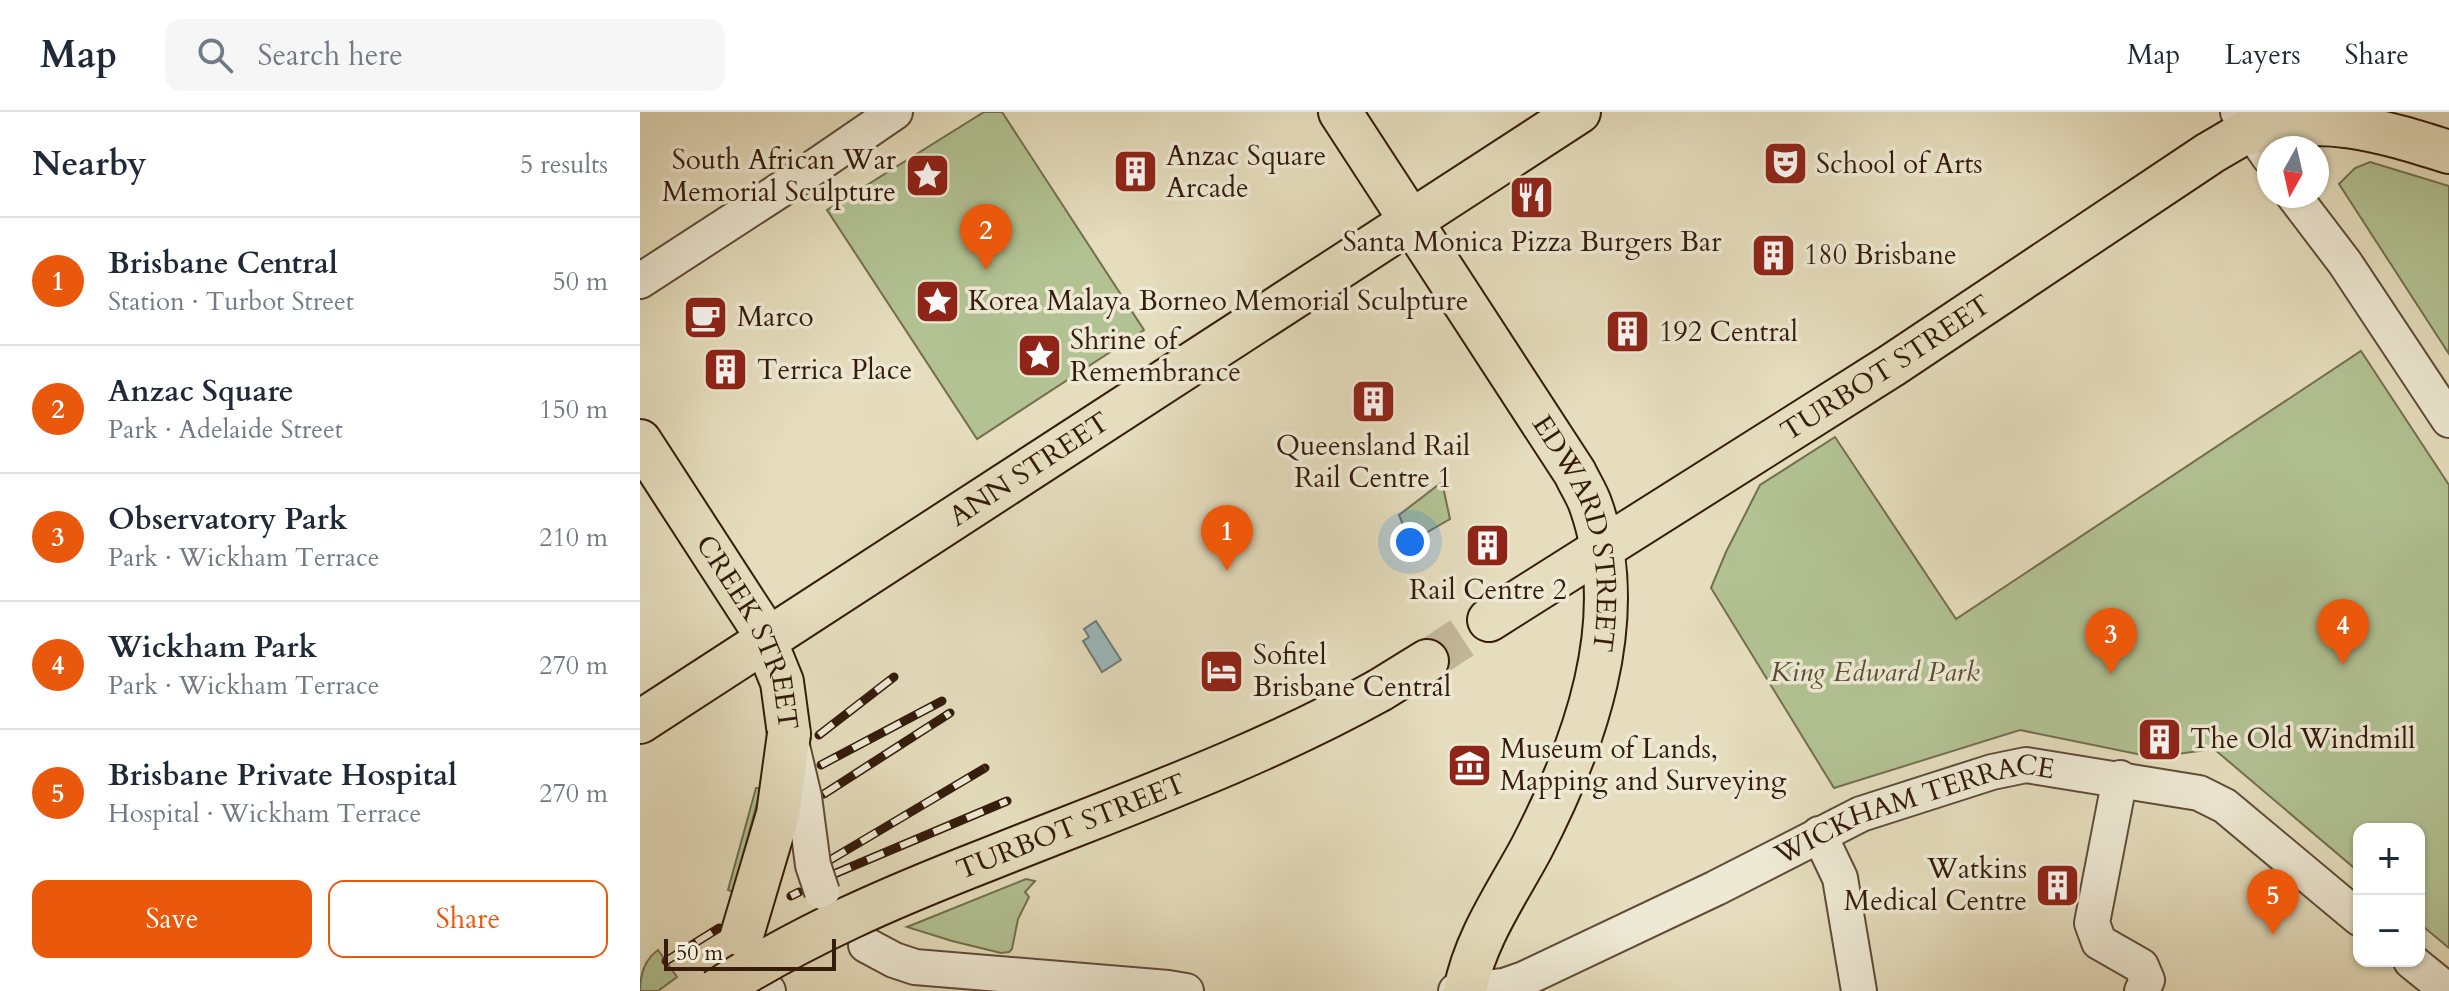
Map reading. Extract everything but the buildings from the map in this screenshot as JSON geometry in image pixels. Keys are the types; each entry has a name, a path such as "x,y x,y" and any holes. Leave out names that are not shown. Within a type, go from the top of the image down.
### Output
{"main road":[{"name":"EDWARD STREET","path":"1340,112 1575,473 1589,502 1601,548 1605,588 1604,632 1583,725 1549,811 1477,948 1465,990"},
{"name":"ANN STREET","path":"640,722 1579,112"},
{"path":"2272,129 2346,122 2449,152"},
{"name":"TURBOT STREET","path":"1489,620 2272,129"},
{"name":"CREEK STREET","path":"640,441 741,594 766,640 782,682 789,734 778,814 742,935"},
{"name":"TURBOT STREET","path":"716,991 783,949 860,911 1255,753 1302,732 1427,661"}],"street":[{"path":"640,281 895,112"},
{"path":"2303,208 2345,263 2449,420"},
{"path":"2324,208 2345,263"},
{"path":"789,734 804,797 813,865 822,892"},
{"name":"WICKHAM TERRACE","path":"1456,991 1504,986 1524,979 1716,888 1861,814 1992,772 2026,765 2199,793 2225,806 2353,913"},
{"path":"2120,778 2092,923 2099,942 2141,966 2147,980 2142,991"},
{"path":"1819,834 1840,878 1859,991"},
{"path":"866,945 894,960 925,968 1186,991"},
{"path":"2418,967 2448,991"},
{"path":"742,991 768,991"}],"green space":[{"path":"984,112 1002,112 1144,330 977,439 827,210"},
{"path":"2370,162 2449,186 2449,354 2339,184 2355,168"},
{"name":"King Edward Park","path":"2361,351 2449,485 2449,948 2425,928 2425,823 2353,823 2353,867 2214,749 2147,756 2020,730 1834,788 1711,588 1760,485 1835,437 1956,619"},
{"path":"1442,482 1450,519 1410,542 1399,515"},
{"path":"756,788 761,788 733,892 728,890"},
{"path":"1026,879 1035,881 1025,892 1029,897 1018,919 1009,952 1001,953 952,941 907,927"},
{"path":"658,950 677,977 658,991 640,991 644,968"}],"water":[{"path":"1096,621 1121,660 1102,672 1083,641 1089,637 1084,629"}],"tunnel":[{"path":"1427,661 1489,620"}],"railway":[{"path":"819,735 894,677"},
{"path":"821,765 942,701"},
{"path":"824,794 950,713"},
{"path":"830,860 985,768"},
{"path":"834,874 1007,801"},
{"path":"791,896 799,892"},
{"path":"666,961 719,928"}],"place":[{"name":"School of Arts","path":"1785,164"},
{"name":"Anzac Square Arcade","path":"1135,172"},
{"name":"South African War Memorial Sculpture","path":"927,176"},
{"name":"Santa Monica Pizza Burgers Bar","path":"1532,198"},
{"name":"180 Brisbane","path":"1773,255"},
{"name":"Anzac Square","path":"986,270"},
{"name":"Korea Malaya Borneo Memorial Sculpture","path":"937,301"},
{"name":"Marco","path":"706,317"},
{"name":"192 Central","path":"1628,332"},
{"name":"Shrine of Remembrance","path":"1039,356"},
{"name":"Terrica Place","path":"726,370"},
{"name":"Queensland Rail Rail Centre 1","path":"1373,401"},
{"name":"Rail Centre 2","path":"1488,545"},
{"name":"Brisbane Central","path":"1227,571"},
{"name":"Wickham Park","path":"2343,665"},
{"name":"Sofitel Brisbane Central","path":"1222,671"},
{"name":"Observatory Park","path":"2111,674"},
{"name":"The Old Windmill","path":"2159,739"},
{"name":"Museum of Lands, Mapping and Surveying","path":"1469,765"},
{"name":"Watkins Medical Centre","path":"2058,885"},
{"name":"Brisbane Private Hospital","path":"2273,935"}]}
